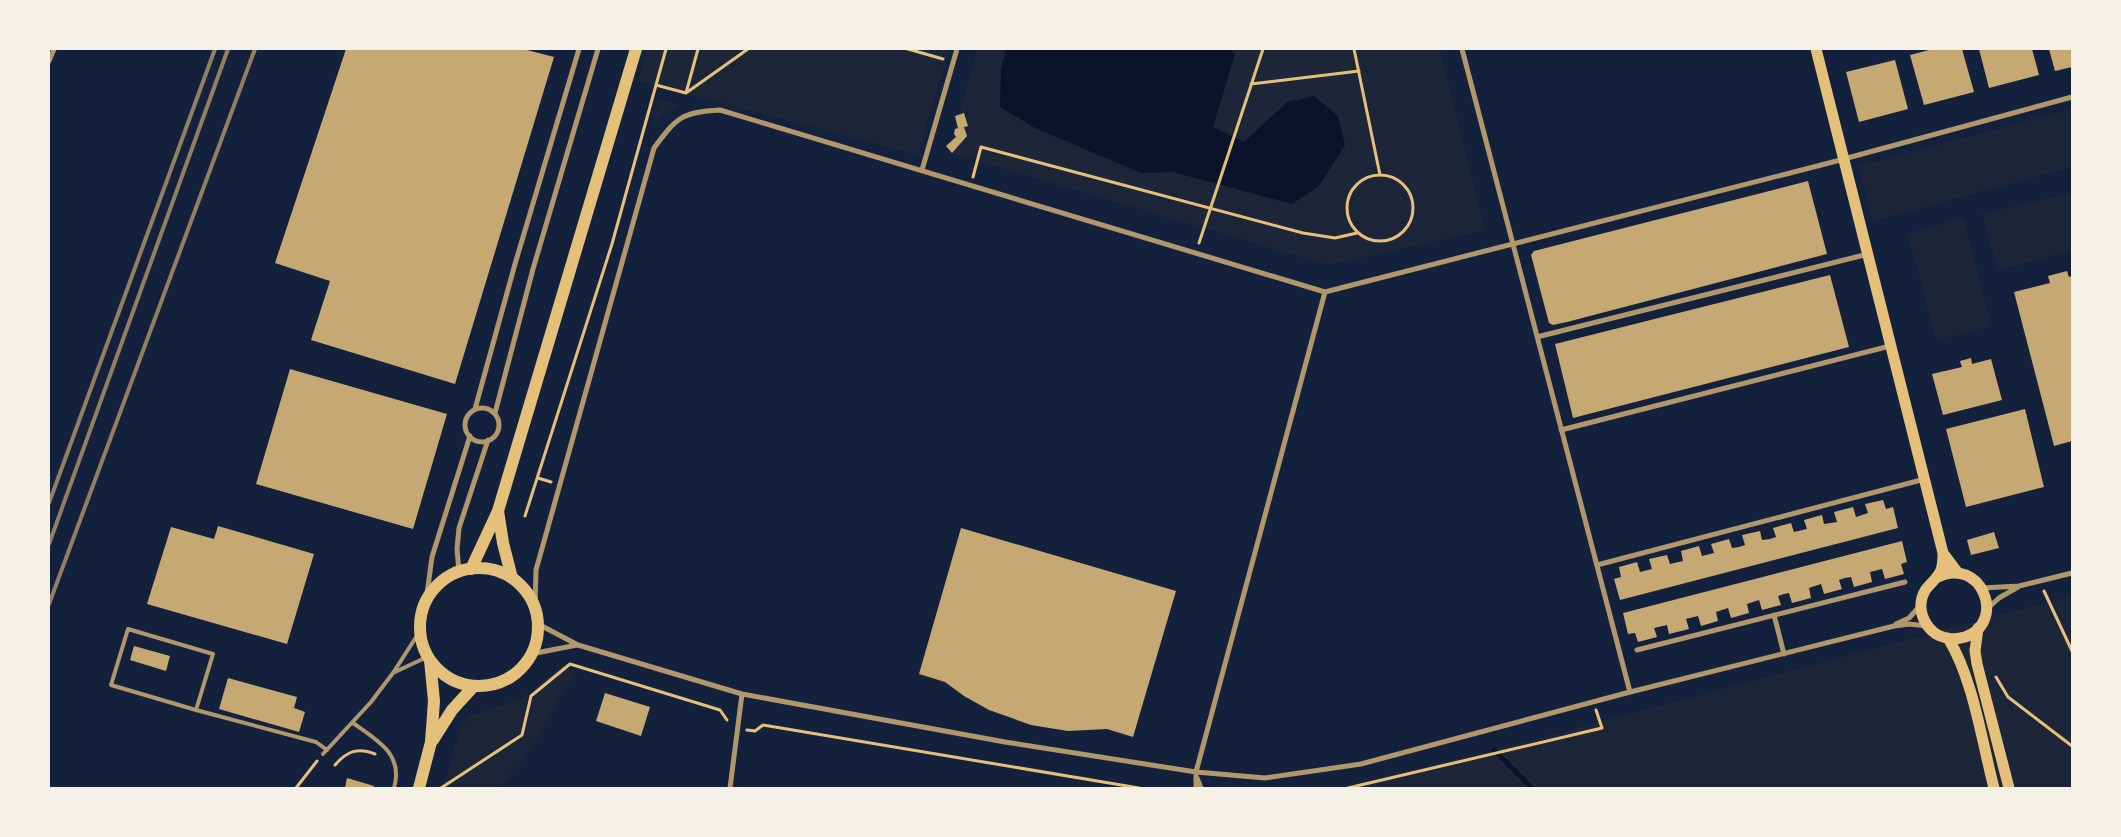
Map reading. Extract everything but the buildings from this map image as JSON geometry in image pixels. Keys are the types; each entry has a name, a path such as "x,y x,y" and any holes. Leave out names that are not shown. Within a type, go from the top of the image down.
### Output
{"highway":[{"path":"465,570 498,511 636,49"},
{"path":"498,511 503,543 512,578"},
{"path":"419,788 432,742 434,701 429,658 420,631 421,616 426,601 434,589 446,578 465,570 492,570 512,578 526,591 535,607 538,624 536,642 524,666 513,675 501,682 488,686 474,686 454,681 437,668 429,658"},
{"path":"432,742 452,710 474,686"}],"main road":[{"path":"1816,49 1926,479 1943,553 1941,571 1936,578"},
{"path":"1943,553 1958,573"},
{"path":"1958,573 1976,580 1986,597 1987,608 1984,619 1970,635 1948,638 1934,632 1922,617 1922,595 1928,585 1936,578 1943,574 1958,573"},
{"path":"1978,628 1975,651 1977,664 2009,788"},
{"path":"1948,638 1956,652 1967,681 1994,788"}],"street":[{"path":"49,61 54,49"},
{"path":"476,409 579,49"},
{"path":"494,413 533,269 598,49"},
{"path":"922,170 957,49"},
{"path":"1462,49 1630,692"},
{"path":"535,607 536,570 654,148 672,124 694,111 720,110 1324,292 1843,159 2072,97"},
{"path":"1537,337 1868,254"},
{"path":"1196,788 1196,772 1324,292"},
{"path":"1561,430 1891,346"},
{"path":"486,408 494,413 498,418 498,428 493,437 488,440 479,441 470,436 467,432 465,421 471,412 476,409 486,408"},
{"path":"426,601 432,557 470,436"},
{"path":"465,570 457,549 459,528 488,440"},
{"path":"1597,565 1926,479"},
{"path":"1982,588 2019,586 2072,573"},
{"path":"1637,650 1905,582"},
{"path":"1987,608 2019,586"},
{"path":"1894,626 1909,618 1921,606"},
{"path":"1774,615 1784,654"},
{"path":"538,624 578,645 742,694 1005,742 1196,772 1265,778 1361,764 1630,692 1894,626 1909,624 1928,626"},
{"path":"531,654 578,645"},
{"path":"730,788 742,694"},
{"path":"1196,772 1201,788"}],"lane":[{"path":"196,710 213,654 128,629 111,685 196,710 316,742 327,750"},
{"path":"322,754 354,723 393,673 420,631"},
{"path":"393,673 429,658"},
{"path":"354,723 390,752 396,764 398,774 394,788"}],"path":[{"path":"525,516 612,244 666,49"},
{"path":"686,93 698,49"},
{"path":"656,86 686,93 748,49"},
{"path":"908,49 953,62"},
{"path":"1196,253 1263,49"},
{"path":"1354,49 1380,175"},
{"path":"1251,84 1359,71"},
{"path":"972,177 981,147 1303,233 1334,238 1357,233"},
{"path":"1380,175 1401,183 1408,192 1412,212 1410,222 1404,230 1396,237 1386,241 1371,240 1357,233 1350,224 1347,213 1347,202 1359,182 1369,177 1380,175"},
{"path":"2039,581 2072,652"},
{"path":"441,788 522,735 531,696 570,664 720,710 726,718 728,726 738,730 755,731 763,725 1139,788"},
{"path":"1994,674 2008,697 2072,746"},
{"path":"1348,788 1488,757 1602,728 1593,702"},
{"path":"335,765 344,755 355,750 366,750 377,755"},
{"path":"296,788 322,754"}],"shaded area":[{"path":"647,49 949,49 918,155 638,81"},
{"path":"978,49 1440,49 1485,230 1328,265 948,152"},
{"path":"1006,49 1231,49 1235,54 1213,127 1244,142 1287,102 1314,96 1338,116 1345,145 1319,186 1292,204 1173,172 1141,173 1035,128 1000,107 1001,69"},
{"path":"659,99 680,105 664,115 651,130"},
{"path":"2072,109 2072,167 1873,221 1859,166"},
{"path":"2072,193 2072,250 1998,270 1982,214"},
{"path":"1963,218 1992,326 1936,340 1908,234"},
{"path":"2072,596 2072,788 1336,788 1494,750"},
{"path":"562,665 575,671 526,757 499,788 443,788 461,726 472,715 522,699"}],"waterway":[{"path":"1494,750 1532,788"}],"railway":[{"path":"49,503 215,49"},
{"path":"49,544 228,49"},
{"path":"49,604 255,49"}]}
